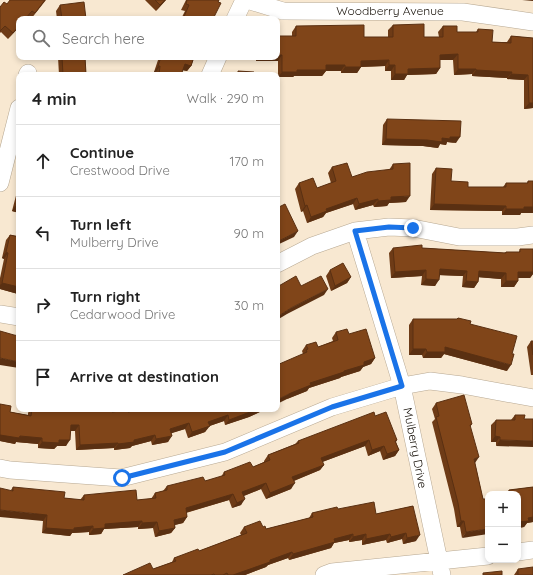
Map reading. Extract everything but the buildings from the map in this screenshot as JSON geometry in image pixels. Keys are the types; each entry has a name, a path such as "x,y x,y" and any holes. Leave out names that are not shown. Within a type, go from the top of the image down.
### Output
{"street":[{"path":"236,16 244,0"},
{"name":"Woodberry Avenue","path":"247,0 283,10 464,6 533,22"},
{"path":"211,72 217,60"},
{"path":"0,183 16,120"},
{"path":"280,262 312,246 355,231 389,227 413,228 459,237 518,237 533,235"},
{"name":"Mulberry Drive","path":"355,231 402,386 440,568"},
{"path":"0,314 16,317"},
{"path":"0,468 122,478 225,452 332,407 402,386 430,381 462,385 533,398"},
{"path":"521,552 533,550"},
{"path":"324,575 332,572 440,568 485,557"}],"route":[{"path":"122,478 225,452 332,407 402,386 355,231 389,227 413,228"}]}
